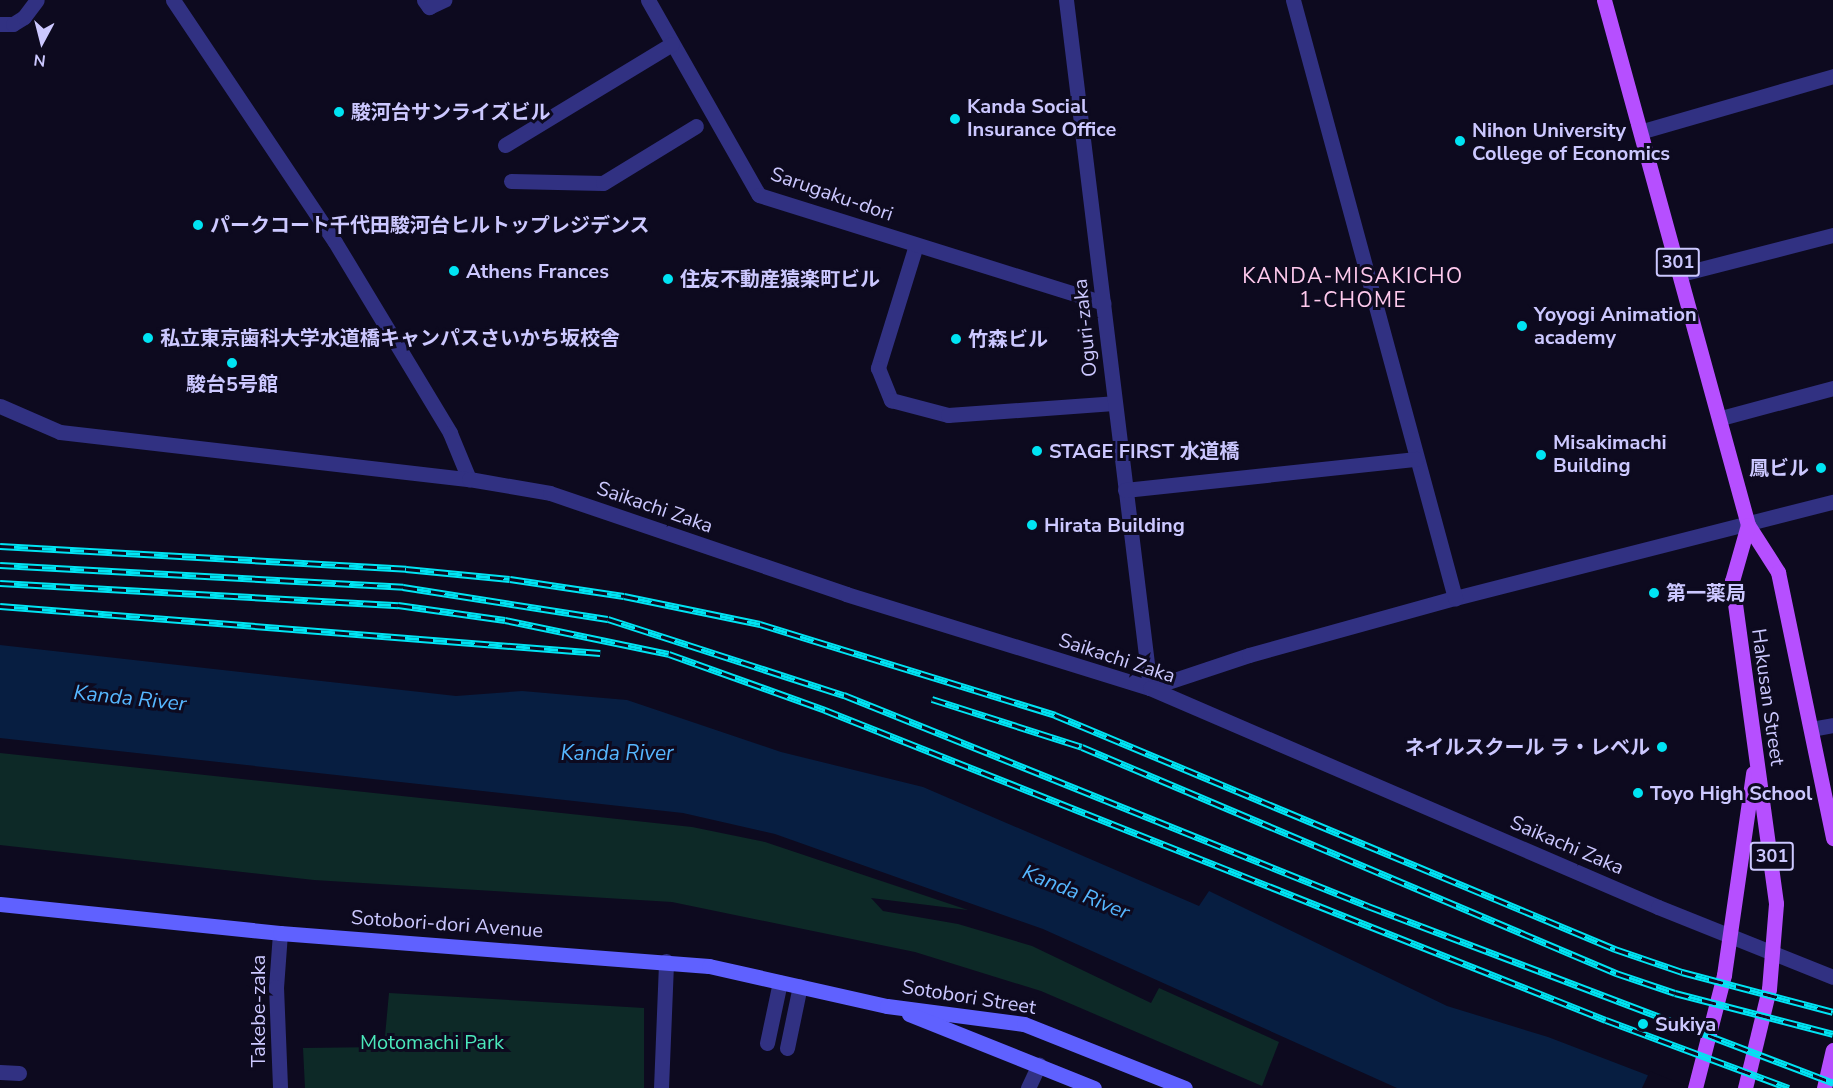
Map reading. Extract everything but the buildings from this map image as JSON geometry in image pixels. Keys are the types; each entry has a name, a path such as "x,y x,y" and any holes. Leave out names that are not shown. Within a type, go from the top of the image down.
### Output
{"main road":[{"name":"Hakusan Street","path":"1604,0 1642,131 1748,525 1778,572 1833,838"},
{"name":"Hakusan Street","path":"1745,1088 1767,1000 1774,953 1776,903 1771,852 1755,760 1732,581 1748,525"},
{"path":"1696,1086 1730,937 1755,760"},
{"name":"Sotobori-dori Avenue","path":"0,904 280,933 666,961 800,986 887,1006"},
{"name":"Sotobori Street","path":"887,1006 1039,1064 1094,1088"},
{"name":"Sotobori Street","path":"887,1006 1024,1024 1185,1088"},
{"path":"1824,1088 1832,1066 1833,1050"}],"street":[{"path":"0,24 13,24 24,17 37,0"},
{"path":"172,0 335,242 450,433 469,479"},
{"path":"424,0 429,7 444,0"},
{"name":"Sarugaku-dori","path":"648,0 759,195 1103,303"},
{"name":"Oguri-zaka","path":"1066,0 1150,688"},
{"path":"1293,0 1455,598"},
{"path":"505,145 672,44"},
{"path":"1642,131 1833,76"},
{"path":"511,181 603,183 696,126"},
{"path":"1681,274 1833,235"},
{"path":"916,245 878,368 891,400 948,415 1114,403"},
{"path":"1720,418 1833,388"},
{"name":"Saikachi Zaka","path":"0,406 60,432 469,479 550,493 846,594 1150,688 1730,937 1833,977"},
{"path":"1125,490 1416,459"},
{"path":"1150,688 1249,655 1455,598 1686,536 1748,525 1833,501"},
{"path":"1811,729 1833,724"},
{"name":"Takebe-zaka","path":"280,933 276,987 280,1088"},
{"path":"660,1088 666,961"},
{"path":"767,1043 780,982"},
{"path":"787,1048 800,986"},
{"path":"1028,1088 1039,1064"},
{"path":"0,1072 19,1072"}],"green space":[{"path":"0,753 692,827 765,842 968,910 871,898 883,911 958,924 1032,946 1151,1003 1159,988 1279,1042 1262,1086 1041,991 915,952 672,902 314,880 0,845"},
{"name":"Motomachi Park","path":"389,993 644,1008 644,1088 305,1088 303,1048 384,1047"}],"water":[{"name":"Kanda River","path":"0,645 456,696 522,691 627,700 781,752 923,787 1199,906 1209,891 1447,1006 1548,1037 1681,1088 1397,1088 1043,929 775,834 683,813 0,738"}],"pier":[{"path":"1650,1071 1683,1085 1684,1088 1642,1088"}],"railway":[{"path":"0,546 406,569 510,579 624,596 760,624 1055,715 1615,949 1682,972 1833,1012"},
{"path":"0,565 403,587 608,619 844,695 1368,906 1833,1083"},
{"path":"0,583 398,605 505,620 669,654 825,710 1606,1020 1789,1088"},
{"path":"0,606 600,653"},
{"path":"932,699 1082,747 1616,973 1675,993 1833,1034"}],"place":[{"name":"駿河台サンライズビル","path":"339,112"},
{"name":"Kanda Social Insurance Office","path":"955,119"},
{"name":"Nihon University College of Economics","path":"1460,141"},
{"name":"パークコート千代田駿河台ヒルトップレジデンス","path":"198,225"},
{"name":"Athens Frances","path":"454,271"},
{"name":"住友不動産猿楽町ビル","path":"668,279"},
{"name":"Yoyogi Animation academy","path":"1522,326"},
{"name":"私立東京歯科大学水道橋キャンパスさいかち坂校舎","path":"148,338"},
{"name":"竹森ビル","path":"956,339"},
{"name":"駿台5号館","path":"232,363"},
{"name":"STAGE FIRST 水道橋","path":"1037,451"},
{"name":"Misakimachi Building","path":"1541,455"},
{"name":"鳳ビル","path":"1821,468"},
{"name":"Hirata Building","path":"1032,525"},
{"name":"第一薬局","path":"1654,593"},
{"name":"ネイルスクール ラ・レベル","path":"1662,747"},
{"name":"Toyo High School","path":"1638,793"},
{"name":"Sukiya","path":"1643,1024"}],"district":[{"name":"KANDA-MISAKICHO 1-CHOME","path":"1353,288"}]}
